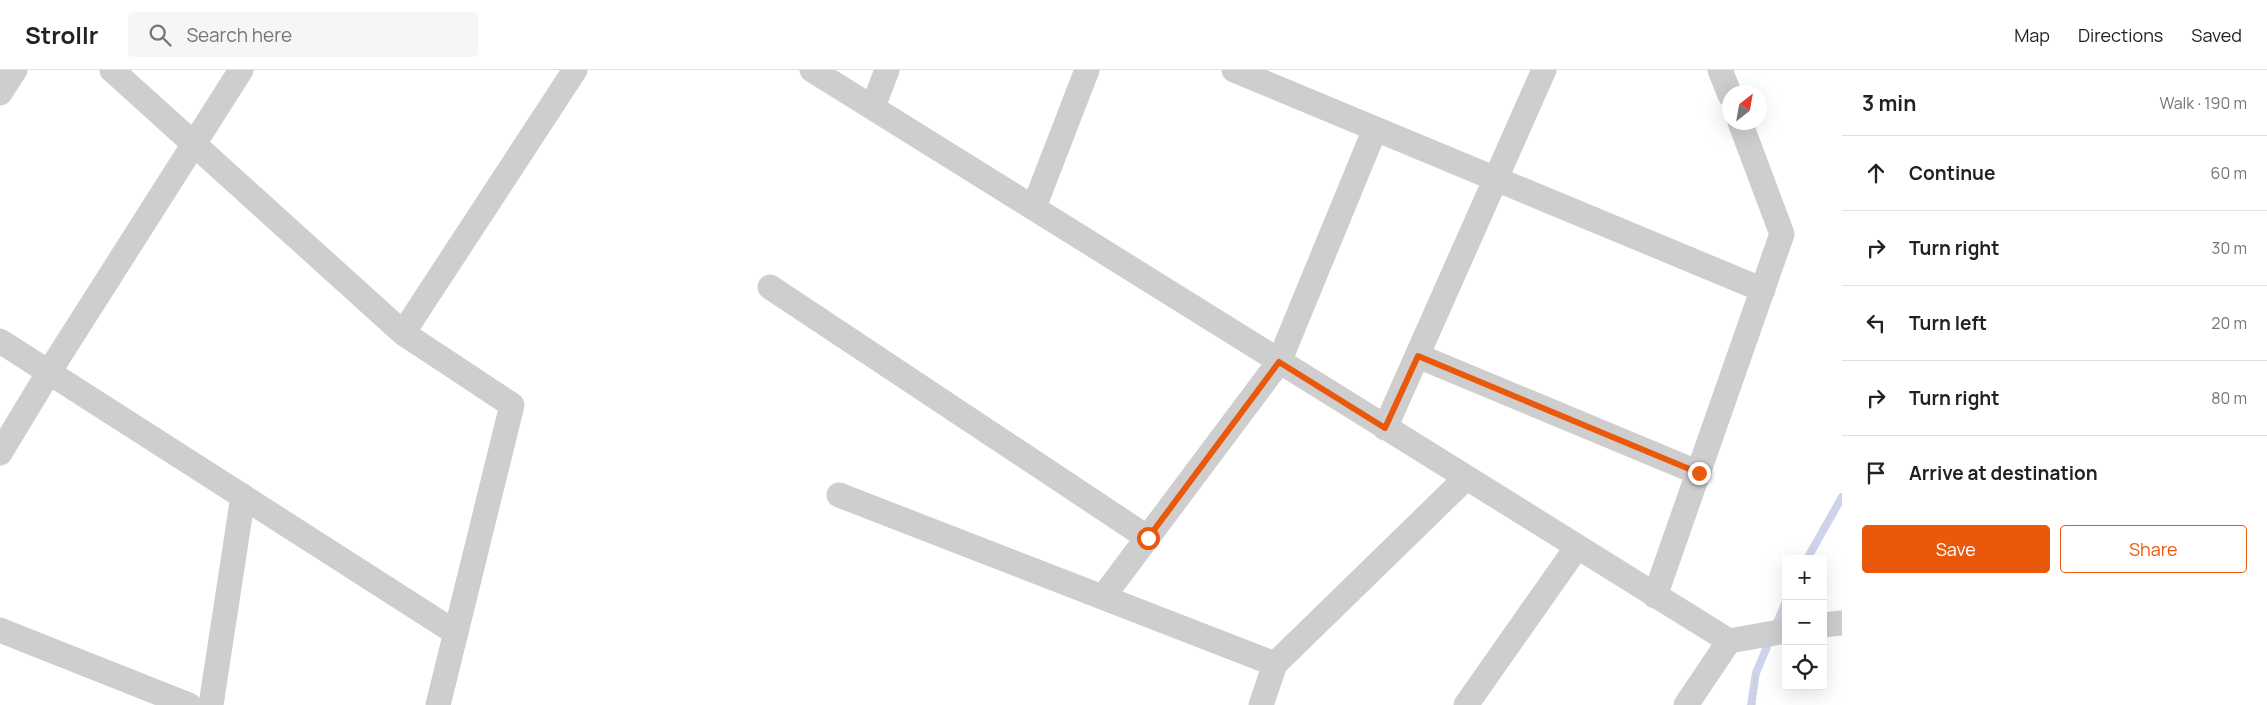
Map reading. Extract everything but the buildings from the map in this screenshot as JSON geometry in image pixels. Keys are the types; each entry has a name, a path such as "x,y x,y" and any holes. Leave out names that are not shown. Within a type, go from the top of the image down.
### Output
{"street":[{"path":"0,93 15,70"},
{"path":"112,70 403,334 512,405 438,705"},
{"path":"0,453 49,372 241,70"},
{"path":"403,334 575,70"},
{"path":"812,70 1729,642 1782,632"},
{"path":"873,108 887,70"},
{"path":"1034,207 1087,70"},
{"path":"1234,70 1762,290"},
{"path":"1385,428 1544,70"},
{"path":"1720,70 1726,85"},
{"path":"1103,597 1279,362 1376,129"},
{"path":"1656,596 1782,234 1743,130"},
{"path":"770,287 1148,538"},
{"path":"0,341 456,633"},
{"path":"1418,356 1699,473"},
{"path":"1266,702 1276,664 1466,478"},
{"path":"839,494 1276,664"},
{"path":"211,705 243,496"},
{"path":"1466,705 1577,547"},
{"path":"1827,625 1842,623"},
{"path":"0,630 189,705"},
{"path":"1686,705 1729,642"}],"path":[{"path":"1754,705 1756,673"}],"waterway":[{"path":"1809,555 1842,497"},
{"path":"1751,705 1756,673 1782,611"}],"route":[{"path":"1148,538 1279,362 1385,428 1418,356 1699,473"}]}
